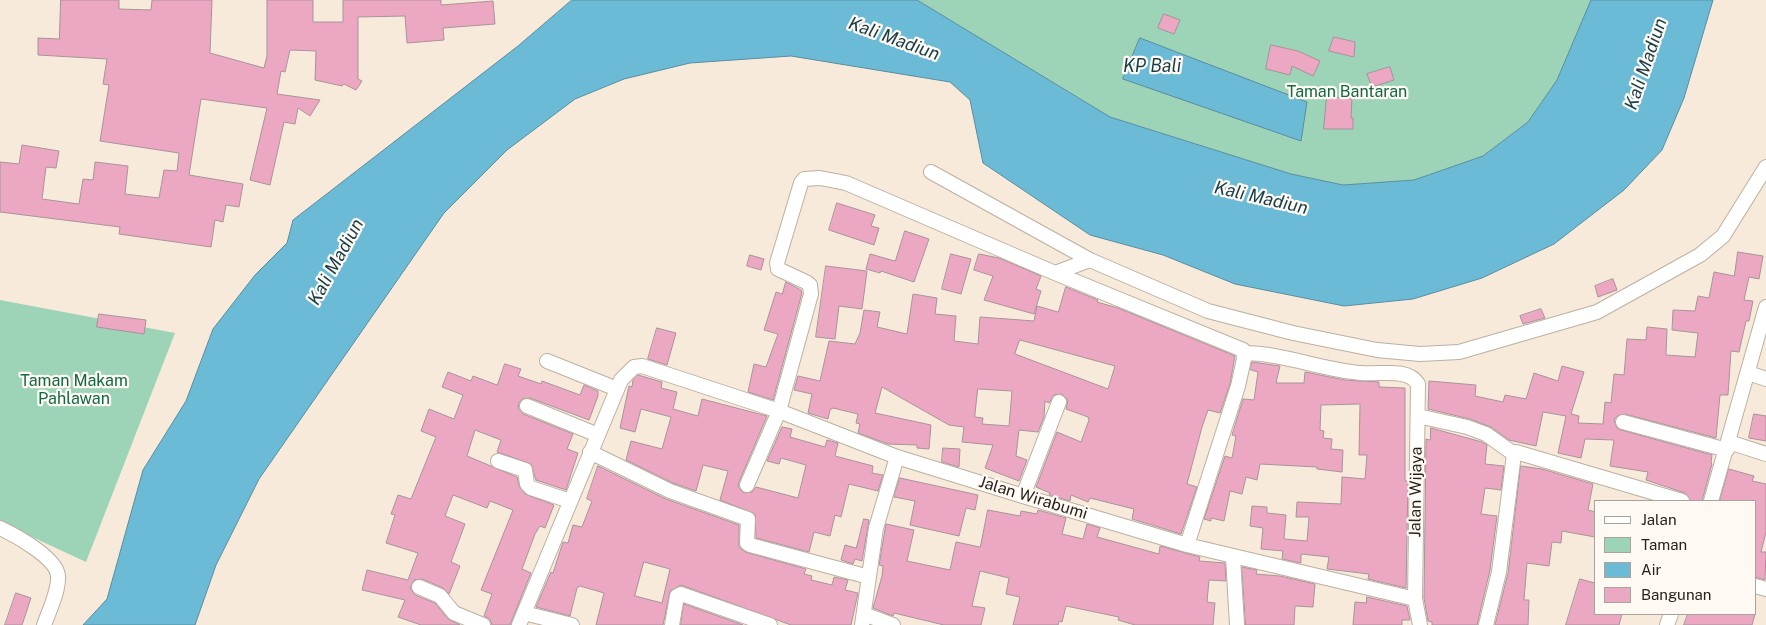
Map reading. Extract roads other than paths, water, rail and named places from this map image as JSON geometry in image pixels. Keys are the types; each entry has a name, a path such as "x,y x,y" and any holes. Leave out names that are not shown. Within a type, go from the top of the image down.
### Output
{"street":[{"path":"931,172 1090,260 1208,312 1293,333 1377,350 1420,354 1459,352 1597,312 1700,255 1723,236 1766,167"},
{"path":"747,485 779,411 810,294 810,285 777,267 801,184 804,180 820,178 846,183 1055,273 1238,346 1244,353 1238,386 1187,544"},
{"path":"1055,273 1090,260"},
{"path":"1711,500 1766,307"},
{"name":"Jalan Wijaya","path":"1244,353 1256,353 1322,368 1362,373 1407,374 1414,377 1418,384 1415,599"},
{"path":"547,361 617,388 522,619 572,625"},
{"name":"Jalan Wirabumi","path":"617,388 627,372 634,366 659,371 779,411 898,457 1024,496 1234,557 1415,599"},
{"path":"1748,373 1766,379"},
{"path":"1024,496 1059,402"},
{"path":"527,406 598,435"},
{"path":"1418,416 1467,427 1486,434 1514,454 1522,452 1679,500"},
{"path":"1622,422 1766,454"},
{"path":"590,452 670,492 748,519 747,543 750,545 869,577"},
{"path":"1486,625 1499,572 1514,454"},
{"path":"893,625 863,620 876,528 898,457"},
{"path":"498,461 525,470 526,484 532,488 570,501"},
{"path":"0,528 18,537 40,553 56,570 58,577 56,589 44,625"},
{"path":"1234,557 1237,625"},
{"path":"419,588 440,596 454,613 483,625"},
{"path":"672,625 677,596 681,594 770,625"},
{"path":"1415,599 1420,625"}],"water":[{"name":"Kali Madiun","path":"572,0 917,0 1110,117 1291,174 1343,185 1414,180 1483,156 1528,122 1557,80 1591,0 1713,0 1684,98 1662,150 1624,190 1554,244 1482,278 1413,299 1344,306 1235,284 1163,255 1090,235 983,163 970,100 950,82 791,56 690,63 624,79 575,99 507,150 444,213 259,479 216,565 195,625 83,625 107,599 143,470 186,401 213,329 255,275 287,243 293,220 518,46"},
{"name":"KP Bali","path":"1140,38 1307,102 1301,141 1123,79"}],"park label":[{"name":"Taman Bantaran","path":"1347,92"},
{"name":"Taman Makam Pahlawan","path":"74,390"}]}
